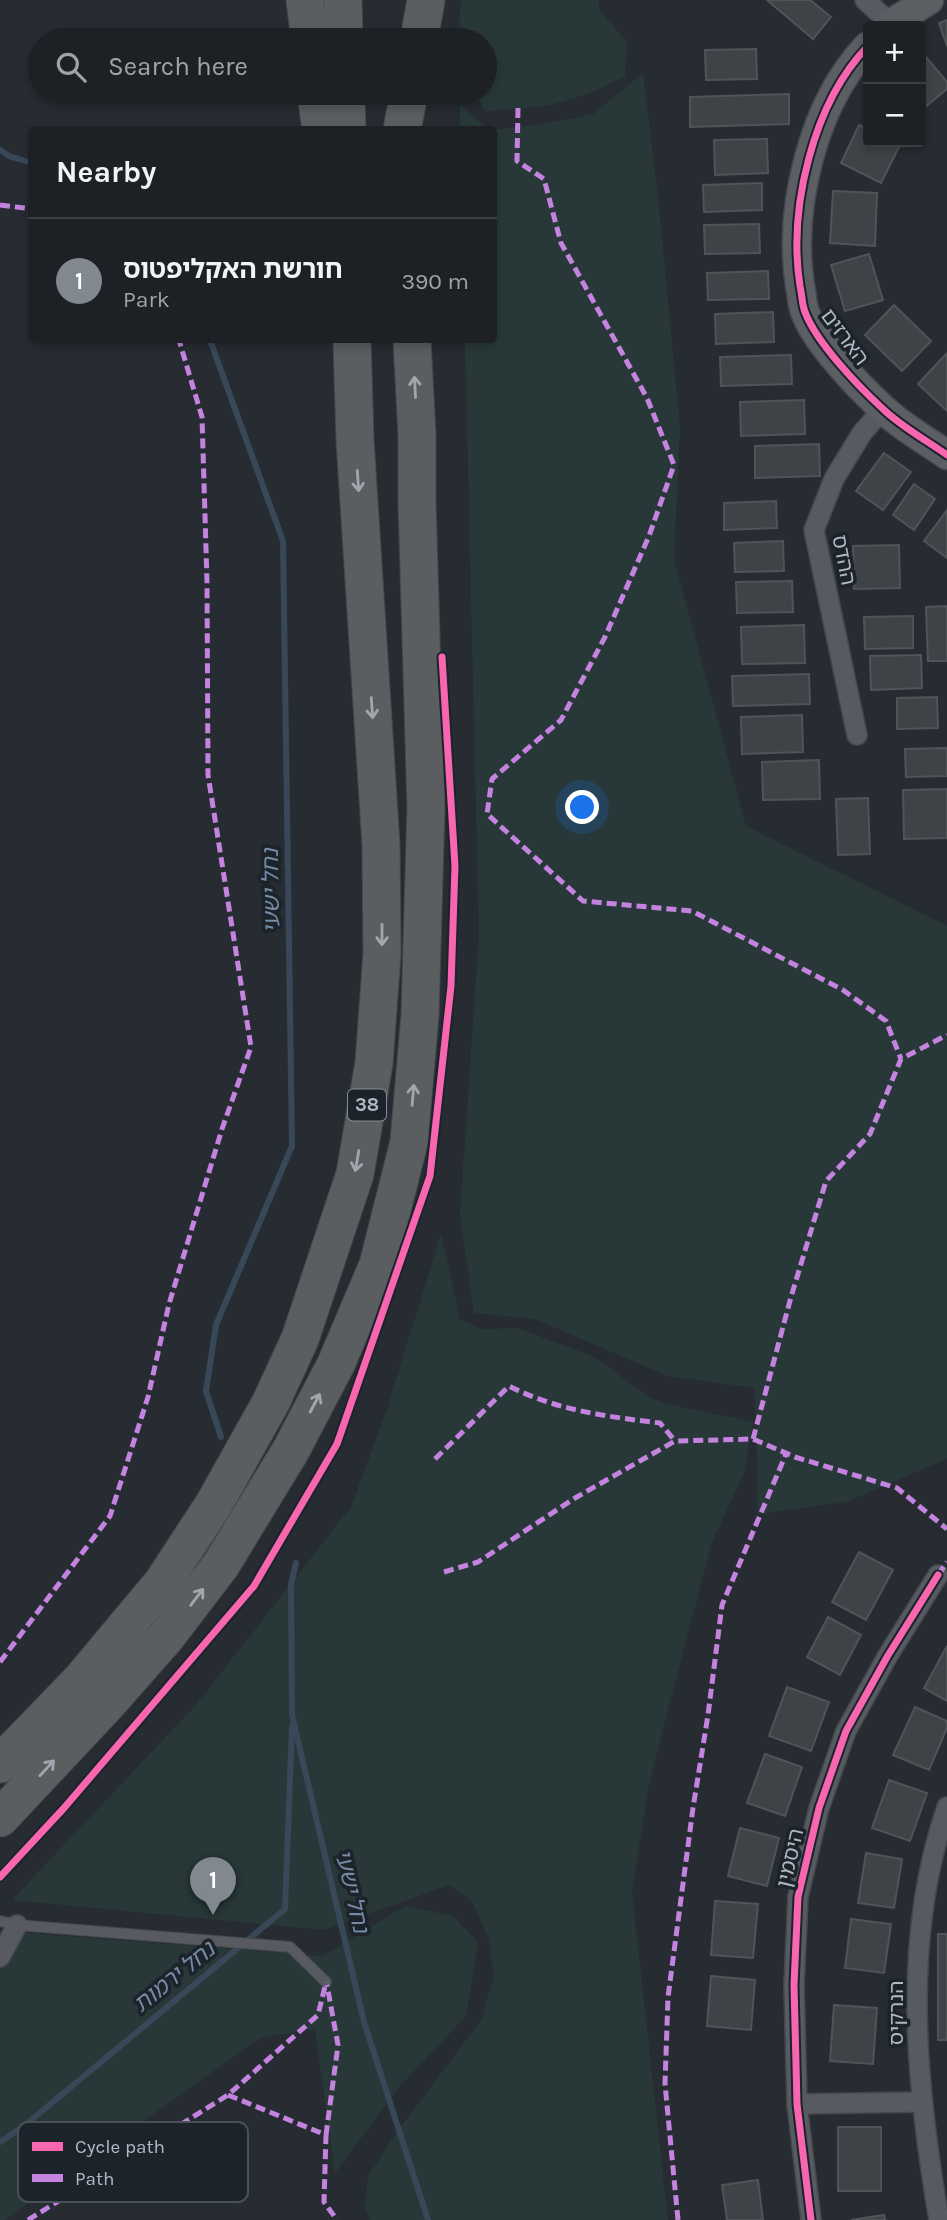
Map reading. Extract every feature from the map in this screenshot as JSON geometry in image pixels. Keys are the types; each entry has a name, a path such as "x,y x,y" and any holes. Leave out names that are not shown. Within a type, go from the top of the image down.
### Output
{"highway":[{"path":"304,0 308,28"},
{"path":"343,0 344,28"},
{"path":"400,0 401,28"},
{"path":"421,28 426,0"},
{"path":"318,105 321,126"},
{"path":"346,105 347,126"},
{"path":"401,105 401,126"},
{"path":"402,126 406,105"},
{"path":"345,343 355,440"},
{"name":"38","path":"0,1764 82,1679 163,1581 214,1504 271,1402 300,1339 355,1174 374,1063 382,940 381,845 355,440 352,343"},
{"name":"38","path":"0,1818 132,1676 166,1637 221,1565 284,1461 329,1376 378,1265 409,1142 421,1015 426,807 412,343"}],"street":[{"path":"865,0 885,21"},
{"path":"895,21 929,0"},
{"name":"הארזים","path":"863,53 837,87 820,125 805,177 797,220 798,270 804,312 828,350 883,410 947,455"},
{"name":"ההדס","path":"858,735 814,530 834,478 862,433 883,410"},
{"name":"היסמין","path":"811,2220 797,2104 794,1985 798,1897 820,1808 846,1731 887,1657 939,1575"},
{"name":"הנרקיס","path":"939,2220 922,2102 916,2003 921,1937 938,1835 947,1807"},
{"path":"0,1957 8,1923"},
{"path":"797,2104 922,2102"}],"lane":[{"path":"8,1923 290,1947 326,1982"}],"shaded area":[{"path":"461,0 598,0 600,11 627,42 625,76 591,93 547,106 485,111 482,105 497,105 497,28 459,28"},
{"path":"643,73 658,196 680,427 674,559 746,826 947,926 947,1459 846,1502 758,1514 755,1388 668,1376 535,1319 474,1313 460,1215 479,934 465,343 497,343 497,130 593,114"},
{"path":"461,105 484,126 460,126"},
{"path":"441,1234 460,1319 481,1329 517,1328 595,1357 647,1396 667,1404 753,1422 744,1473 712,1542 666,1717 649,1785 632,1891 668,2220 370,2220 365,2208 368,2176 397,2132 481,2020 494,1976 489,1940 472,1901 449,1885 323,1930 12,1900 195,1706 351,1507 386,1412"},
{"path":"405,1906 453,1916 478,1942 466,2016 400,2086 335,2173 315,2029 260,2038 142,2122 18,2122 18,2202 30,2202 5,2220 0,2220 0,1931 323,1956"}],"building":[{"path":"767,0 810,0 831,17 813,39"},
{"path":"947,20 947,46 939,23"},
{"path":"756,49 757,79 706,80 705,50"},
{"path":"926,57 947,82 947,89 926,107"},
{"path":"789,94 789,124 690,127 690,97"},
{"path":"859,125 863,127 863,147 899,147 881,183 841,163"},
{"path":"767,139 768,173 715,175 714,140"},
{"path":"762,183 762,210 704,212 703,185"},
{"path":"833,191 877,193 875,246 830,243"},
{"path":"759,224 760,253 705,254 704,225"},
{"path":"869,254 883,300 845,311 831,265"},
{"path":"768,271 769,299 708,300 707,273"},
{"path":"894,305 931,341 902,371 865,335"},
{"path":"773,312 774,342 716,344 715,314"},
{"path":"947,353 947,411 918,384"},
{"path":"791,355 792,384 721,386 720,357"},
{"path":"804,400 805,434 741,436 740,402"},
{"path":"819,444 820,476 755,478 755,446"},
{"path":"884,453 911,472 883,510 856,491"},
{"path":"914,484 935,499 914,530 893,515"},
{"path":"776,501 777,528 724,530 724,503"},
{"path":"947,510 947,558 924,541"},
{"path":"783,541 784,571 735,572 734,543"},
{"path":"899,545 900,588 854,589 853,546"},
{"path":"792,581 793,612 737,613 736,582"},
{"path":"947,606 947,661 928,661 926,607"},
{"path":"913,616 913,648 865,649 864,617"},
{"path":"804,625 805,663 742,664 741,627"},
{"path":"921,655 922,688 871,690 870,656"},
{"path":"809,674 810,704 733,706 732,676"},
{"path":"937,697 938,728 897,729 897,698"},
{"path":"802,715 803,752 742,754 741,717"},
{"path":"947,748 947,776 906,777 905,749"},
{"path":"819,760 820,799 763,800 762,762"},
{"path":"947,789 947,838 904,839 903,790"},
{"path":"868,798 870,854 838,855 836,799"},
{"path":"859,1552 893,1570 866,1620 832,1602"},
{"path":"828,1617 861,1635 840,1675 807,1657"},
{"path":"947,1646 947,1701 924,1688"},
{"path":"787,1687 829,1702 811,1751 769,1736"},
{"path":"915,1707 947,1721 947,1728 929,1770 893,1755"},
{"path":"765,1754 802,1767 785,1816 747,1803"},
{"path":"889,1780 927,1793 910,1841 872,1828"},
{"path":"740,1828 779,1838 767,1886 728,1876"},
{"path":"866,1853 902,1859 894,1908 858,1903"},
{"path":"715,1901 758,1904 753,1958 711,1955"},
{"path":"851,1919 891,1924 884,1973 845,1968"},
{"path":"938,1934 947,1934 947,2040 938,2040"},
{"path":"711,1976 755,1980 751,2030 707,2026"},
{"path":"834,2005 877,2008 873,2064 830,2061"},
{"path":"838,2127 881,2127 881,2191 838,2191"},
{"path":"758,2180 763,2220 727,2220 722,2185"},
{"path":"884,2215 885,2220 851,2220"}],"waterway":[{"name":"נחל ישעי","path":"0,150 28,162"},
{"name":"נחל ישעי","path":"211,343 283,541 292,1146 216,1325 206,1391 221,1437"},
{"name":"נחל ישעי","path":"296,1563 291,1584 292,1715 364,2022 428,2220"},
{"name":"נחל ירמות","path":"29,2122 285,1909 292,1727"},
{"name":"נחל ירמות","path":"0,2142 18,2130"}],"marked path":[{"path":"518,108 517,161 544,179 561,243 647,398 674,465 649,536 605,637 561,720 492,779 487,814 583,901 692,911 843,990 886,1021 901,1059"},
{"path":"0,205 28,208"},
{"path":"0,1662 110,1516 148,1397 169,1304 222,1129 251,1047 208,775 207,582 202,417 180,343"},
{"path":"753,1439 826,1181 870,1134 901,1059 947,1035"},
{"path":"435,1459 509,1386 564,1407 660,1423 675,1441"},
{"path":"444,1572 478,1562 575,1498 675,1441 753,1439 795,1457 897,1488 947,1529"},
{"path":"678,2220 665,2084 668,1997 693,1808 722,1605 786,1454"},
{"path":"938,1575 947,1562"},
{"path":"185,2122 228,2095 318,2015 326,1982"},
{"path":"326,2135 338,2045 327,1985"},
{"path":"228,2095 326,2135 324,2202 337,2220"},
{"path":"28,2220 57,2202"}],"cycle path":[{"path":"863,52 832,97 809,158 798,224 797,256 803,306 818,337 861,388 897,421 947,455"},
{"path":"0,1877 64,1808 254,1586 337,1444 430,1176 451,986 455,866 442,657"},
{"path":"811,2220 797,2104 794,1985 798,1897 819,1808 846,1731 887,1657 938,1575"}],"place":[{"name":"חורשת האקליפטוס","path":"213,1915"}]}
